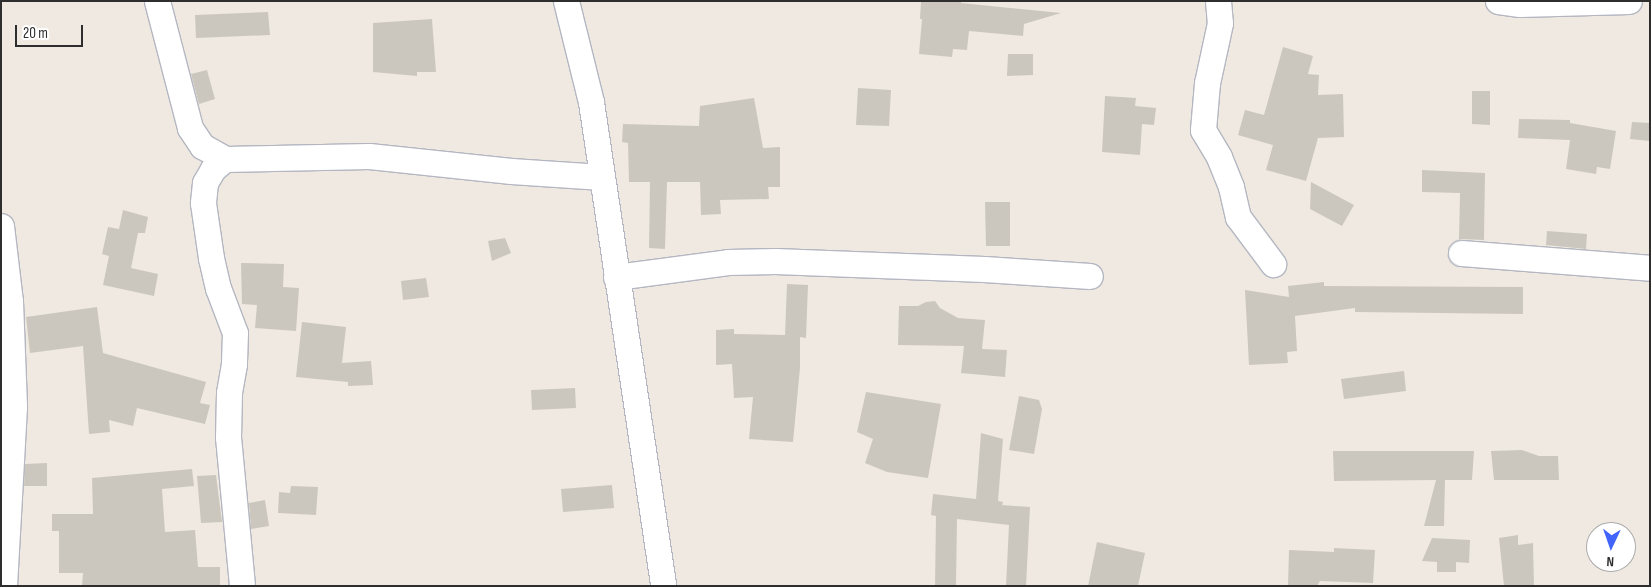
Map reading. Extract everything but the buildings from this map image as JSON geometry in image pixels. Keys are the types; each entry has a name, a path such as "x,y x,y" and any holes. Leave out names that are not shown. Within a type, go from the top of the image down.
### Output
{"street":[{"path":"157,1 190,128 202,146 225,159 369,156 511,171 602,177"},
{"path":"566,1 591,102 616,276 634,377 663,586"},
{"path":"1218,1 1220,24 1207,83 1203,130 1219,157 1231,187 1238,217 1273,264"},
{"path":"1498,1 1520,4 1629,1"},
{"path":"225,159 213,169 205,183 203,203 211,258 218,288 235,333 234,364 229,393 228,438 242,586"},
{"path":"1,226 10,301 14,407 4,586"},
{"path":"1462,253 1650,268"},
{"path":"616,276 728,262 775,261 984,268 1090,276"}]}
